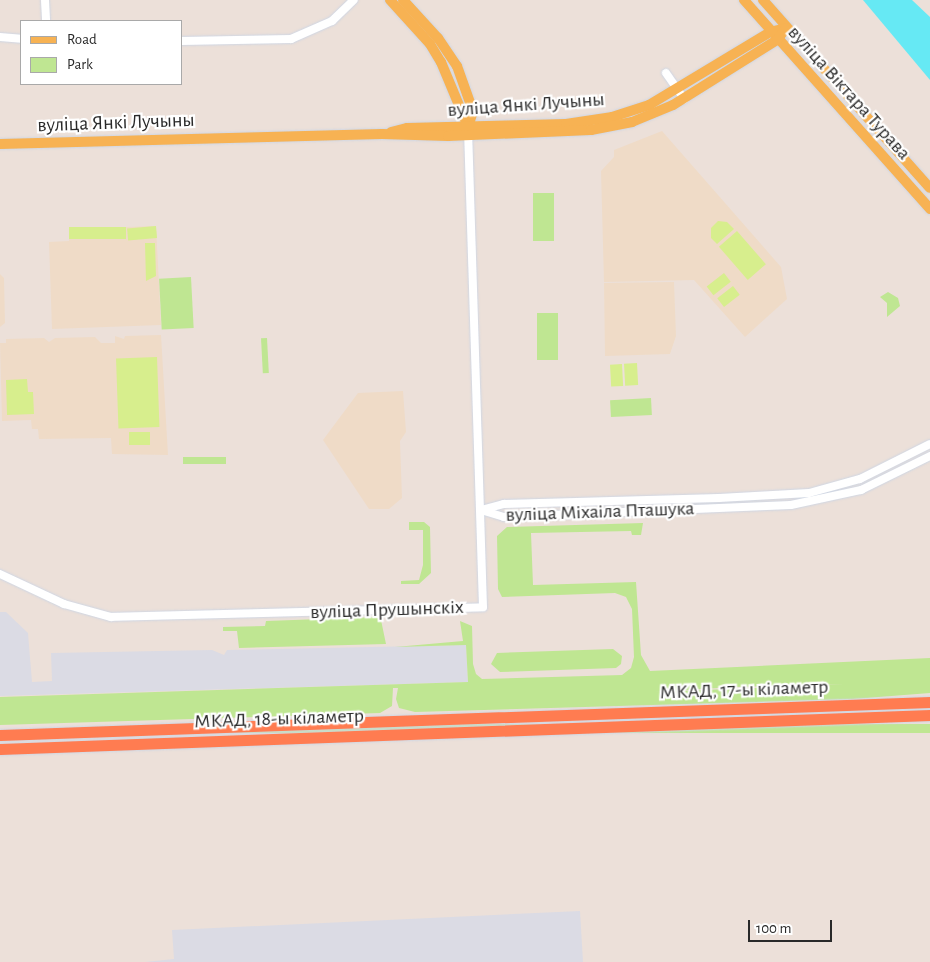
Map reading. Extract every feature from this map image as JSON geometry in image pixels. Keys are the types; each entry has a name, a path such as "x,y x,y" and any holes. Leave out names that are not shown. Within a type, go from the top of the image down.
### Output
{"highway":[{"name":"МКАД, 17-ы кіламетр","path":"560,721 930,702"},
{"name":"МКАД, 17-ы кіламетр","path":"560,721 930,715"},
{"name":"МКАД, 18-ы кіламетр","path":"0,735 560,721"},
{"name":"МКАД, 18-ы кіламетр","path":"0,749 560,721"}],"main road":[{"path":"390,0 430,44 441,62 468,131"},
{"path":"403,0 438,38 457,66 473,111 468,131"},
{"name":"вуліца Віктара Турава","path":"744,0 770,32 930,209"},
{"name":"вуліца Віктара Турава","path":"763,0 930,188"},
{"name":"вуліца Янкі Лучыны","path":"681,94 770,32 786,28"},
{"name":"вуліца Янкі Лучыны","path":"0,144 468,131 566,124 605,119 681,94 778,40 786,28"}],"street":[{"path":"45,0 46,20"},
{"path":"182,41 291,39 306,36 332,21 354,0"},
{"path":"0,37 20,39"},
{"path":"666,73 681,94"},
{"name":"вуліца Прушынскіх","path":"0,574 64,604 111,617 483,607 468,131"},
{"name":"вуліца Міхаіла Пташука","path":"481,510 504,504 719,498 809,493 860,479 930,444"},
{"name":"вуліца Міхаіла Пташука","path":"481,510 504,517 800,504 861,490 930,456"}],"shaded area":[{"path":"662,131 781,267 787,299 745,337 694,280 604,282 601,171 614,157 614,150"},
{"path":"156,226 161,325 52,329 49,242 69,241 69,229"},
{"path":"0,274 4,278 5,323 0,327"},
{"path":"674,282 676,336 670,354 605,356 604,283"},
{"path":"161,335 168,455 112,454 111,438 39,439 38,429 32,429 31,420 2,421 0,343 6,343 6,339 44,338 49,342 55,338 95,337 101,343 115,343 115,336 124,339 125,336"},
{"path":"403,391 406,432 400,441 402,498 389,509 369,509 323,440 358,393"},
{"path":"0,612 6,612 28,633 32,682 52,681 51,653 212,650 224,655 227,650 466,645 468,682 0,696"},
{"path":"580,911 583,962 145,962 174,959 172,930"}],"green space":[{"path":"533,193 554,193 554,241 533,241"},
{"path":"718,221 727,222 734,229 717,244 711,238 711,228"},
{"path":"156,226 157,238 128,240 127,229"},
{"path":"69,227 126,227 126,239 69,239"},
{"path":"737,231 766,264 748,280 719,247"},
{"path":"145,243 155,243 156,276 146,281"},
{"path":"724,273 731,282 713,295 707,287"},
{"path":"191,277 194,328 162,330 159,279"},
{"path":"733,286 740,295 724,307 717,298"},
{"path":"888,292 898,298 900,306 887,317 887,303 880,297"},
{"path":"537,313 558,313 558,360 537,360"},
{"path":"261,338 267,338 269,373 263,373"},
{"path":"157,357 159,427 118,428 116,358"},
{"path":"637,363 638,385 625,386 624,364"},
{"path":"622,364 623,386 611,387 610,365"},
{"path":"27,379 28,392 33,392 34,414 7,415 6,380"},
{"path":"651,398 652,415 611,417 610,400"},
{"path":"129,432 150,432 150,445 129,445"},
{"path":"183,457 226,457 226,464 183,464"},
{"path":"409,522 424,522 430,527 431,573 419,584 401,584 401,581 419,580 423,565 423,530 409,530"},
{"path":"643,523 641,535 632,535 631,531 531,533 533,585 636,582 641,655 650,671 930,658 930,693 853,699 415,712 399,708 396,699 398,688 393,688 392,706 380,713 0,725 0,697 468,682 466,645 395,647 463,641 460,621 472,626 473,664 476,674 482,679 622,675 631,668 634,657 632,609 626,597 615,593 502,597 498,589 497,536 507,527","holes":["844,684 655,692 735,687"]},
{"path":"376,617 381,620 386,644 239,648 237,631 223,631 223,627 265,626 266,621"},
{"path":"613,649 622,656 621,664 616,668 500,672 491,664 497,653"},
{"path":"166,724 930,724 930,733 166,733"}],"water":[{"path":"863,0 912,0 930,17 930,80"}]}
